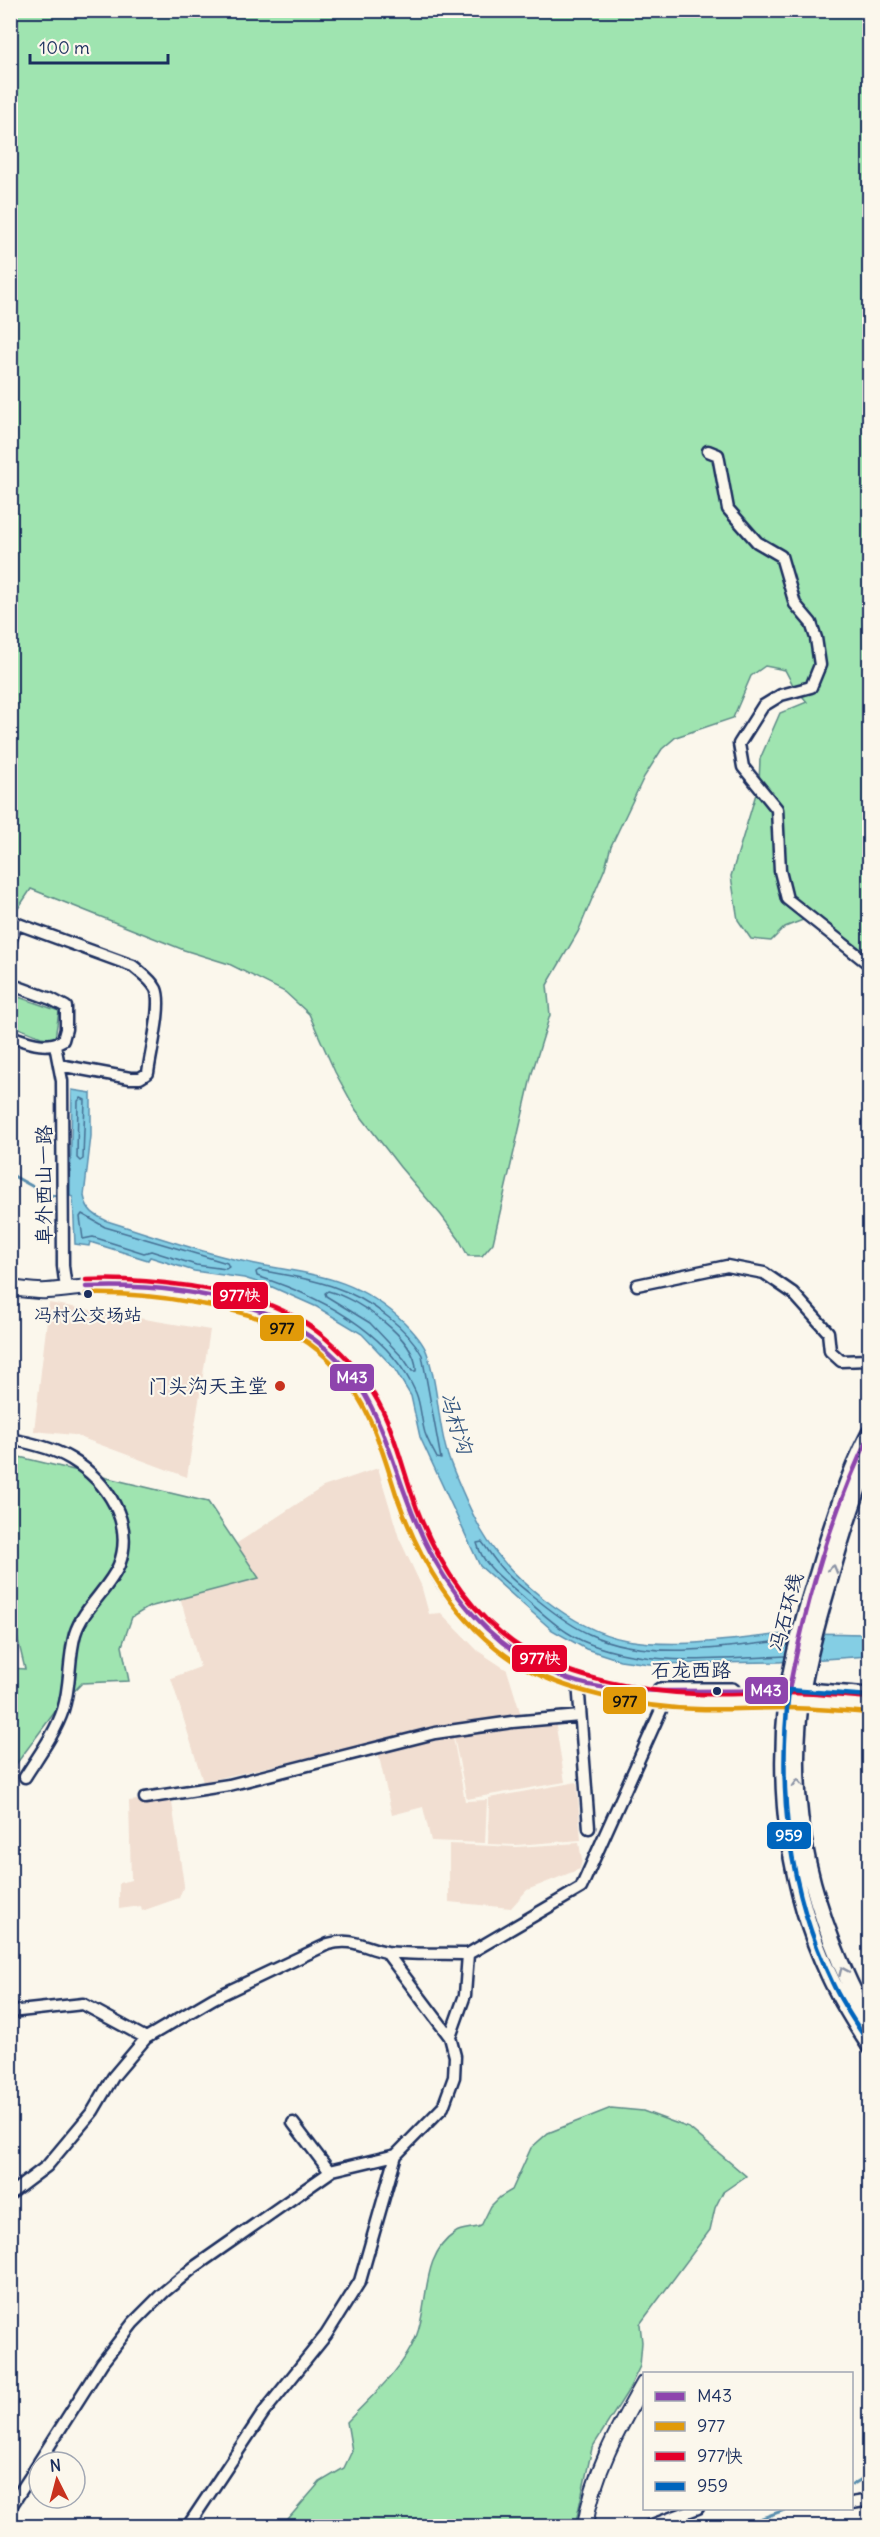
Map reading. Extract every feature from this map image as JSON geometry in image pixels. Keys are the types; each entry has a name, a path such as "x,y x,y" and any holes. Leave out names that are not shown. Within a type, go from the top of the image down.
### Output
{"main road":[{"name":"冯石环线","path":"870,1433 858,1456 834,1519 809,1625 795,1695 785,1802 795,1875 828,1973 870,2046"},
{"name":"冯石环线","path":"809,1625 870,1460"},
{"name":"石龙西路","path":"621,1691 870,1696"},
{"name":"石龙西路","path":"621,1691 681,1701 795,1695 870,1706"},
{"name":"冯石环线","path":"795,1695 799,1816 813,1890 833,1949 870,2024"}],"street":[{"path":"708,451 718,454 728,509 757,542 781,556 795,604 811,623 820,665 811,687 781,695 763,706 739,744 743,767 777,809 780,871 787,899 870,965"},
{"path":"10,942 14,922 133,966 148,979 157,991 158,1006 148,1073 141,1078 130,1078 59,1065"},
{"path":"10,984 66,1007 66,1029 63,1040 55,1045 43,1046 10,1036"},
{"name":"阜外西山一路","path":"55,1045 62,1081 63,1266 66,1288"},
{"path":"637,1285 726,1266 765,1273 794,1293 828,1332 830,1351 841,1361 867,1360 870,1357"},
{"name":"石龙西路","path":"10,1288 46,1291 113,1286 162,1289 215,1298 272,1314 315,1339 350,1374 375,1413 414,1522 436,1569 451,1594 500,1642 552,1673 578,1682 621,1691"},
{"path":"10,1439 34,1443 71,1459 100,1483 119,1512 125,1544 118,1567 76,1631 63,1710 25,1778"},
{"path":"578,1682 590,1828"},
{"path":"10,2194 47,2166 93,2111 113,2077 146,2038 214,1998 328,1944 339,1941 354,1941 386,1952 468,1954 581,1887 666,1699"},
{"path":"145,1798 229,1785 435,1733 512,1722 580,1716"},
{"path":"188,2526 264,2412 326,2335 360,2281 396,2156 443,2107 454,2077 455,2056 450,2037 386,1952"},
{"path":"450,2037 465,1995 468,1954"},
{"path":"10,2012 83,2004 146,2038"},
{"path":"292,2123 330,2172"},
{"path":"47,2450 102,2363 133,2323 164,2292 193,2268 330,2172 396,2156"},
{"path":"585,2526 597,2475 620,2425 643,2386"},
{"path":"10,2508 27,2481"},
{"path":"853,2503 870,2500"},
{"path":"649,2526 693,2510"}],"shaded area":[{"path":"49,1303 210,1330 187,1477 74,1435 34,1431"},
{"path":"378,1468 399,1538 421,1585 429,1614 441,1613 478,1651 507,1670 521,1715 436,1728 203,1782 171,1678 200,1667 176,1583 323,1487"},
{"path":"555,1721 565,1782 467,1799 454,1737"},
{"path":"453,1737 465,1801 487,1800 485,1843 431,1841 423,1807 392,1815 378,1752"},
{"path":"577,1782 581,1840 516,1845 488,1844 489,1798"},
{"path":"171,1796 184,1885 179,1898 142,1911 141,1906 119,1909 119,1883 131,1880 129,1801"},
{"path":"579,1843 582,1860 580,1869 527,1890 511,1908 449,1902 449,1844 516,1847"}],"green space":[{"path":"10,11 869,11 869,954 835,931 808,918 785,927 771,941 751,939 738,920 731,876 759,784 760,759 780,713 807,702 793,685 785,670 765,666 751,676 733,718 676,737 662,749 644,777 611,846 605,868 578,932 547,985 550,1015 532,1073 493,1243 482,1256 468,1256 459,1239 441,1215 356,1110 335,1072 309,1014 285,992 229,964 184,950 31,889 15,913 11,911"},
{"path":"10,994 59,1011 55,1039 41,1037 11,1025"},
{"path":"11,1455 208,1502 259,1578 149,1607 132,1617 122,1646 129,1681 82,1683 57,1709 11,1771 11,1668 25,1669 11,1611"},
{"path":"611,2108 643,2111 689,2128 746,2176 723,2192 715,2208 710,2230 640,2324 642,2342 640,2366 628,2391 592,2448 575,2526 282,2526 320,2482 344,2468 352,2451 347,2422 385,2382 410,2349 420,2324 431,2267 444,2243 458,2231 481,2226 491,2206 512,2190 531,2148 548,2133"}],"water":[{"path":"72,1090 91,1093 91,1136 84,1196 89,1209 95,1214 107,1221 201,1251 343,1283 383,1305 411,1329 427,1353 434,1379 445,1446 464,1495 481,1530 507,1565 524,1582 564,1613 606,1634 646,1643 706,1642 796,1633 869,1634 869,1656 778,1662 649,1664 620,1660 586,1649 552,1630 480,1566 420,1437 411,1396 394,1368 362,1334 317,1307 270,1286 244,1278 194,1271 150,1257 148,1260 90,1242 89,1246 75,1244 73,1197 70,1196"}],"waterway":[{"path":"10,1174 48,1195 59,1196"},
{"path":"853,2484 870,2474"},
{"path":"740,2526 784,2510"}],"transit line":[{"name":"977快","path":"86,1280 163,1283 244,1296 293,1316 326,1339 355,1368 378,1402 387,1420 417,1509 447,1570 474,1607 490,1623 507,1638 544,1661 609,1682 676,1693 775,1693 870,1698"},
{"name":"M43","path":"86,1287 161,1289 200,1294 238,1303 274,1317 307,1335 336,1358 360,1387 380,1425 416,1522 446,1579 464,1604 486,1628 510,1648 537,1665 568,1679 593,1686 671,1691 789,1690 803,1624 821,1559 843,1496 870,1434"},
{"name":"977","path":"86,1294 151,1297 219,1307 273,1324 319,1351 355,1392 370,1420 396,1494 428,1567 442,1589 475,1629 517,1663 557,1682 628,1702 676,1708 796,1708 869,1713"},
{"name":"959","path":"870,1696 789,1690 784,1765 790,1839 805,1912 836,1990 870,2045"}],"place":[{"name":"冯村公交场站","path":"88,1294"},
{"name":"门头沟天主堂","path":"280,1386"}],"water label":[{"name":"冯村沟","path":"456,1423"}]}
